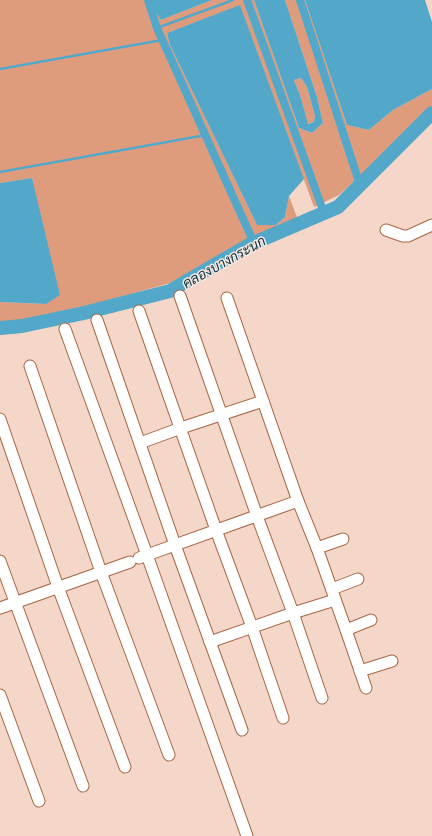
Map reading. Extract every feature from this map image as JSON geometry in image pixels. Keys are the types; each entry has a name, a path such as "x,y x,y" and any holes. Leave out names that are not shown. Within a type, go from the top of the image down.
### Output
{"street":[{"path":"386,230 403,236 408,236 432,225"},
{"path":"180,296 322,698"},
{"path":"227,298 298,501 336,600 366,688"},
{"path":"140,311 216,530 284,718"},
{"path":"97,320 175,545 242,730"},
{"path":"65,329 139,558 247,836"},
{"path":"30,366 101,572 169,755"},
{"path":"140,443 180,428 263,401"},
{"path":"0,419 58,587 125,767"},
{"path":"0,608 298,501"},
{"path":"317,548 343,539"},
{"path":"0,561 83,786"},
{"path":"332,589 358,579"},
{"path":"210,642 293,613 336,600"},
{"path":"346,630 372,620"},
{"path":"360,671 392,661"},
{"path":"0,695 40,801"}],"shaded area":[{"path":"0,0 152,0 155,11 161,20 212,0 254,0 299,128 312,133 323,123 317,97 285,0 305,0 347,125 369,130 393,110 432,89 432,106 369,168 339,195 314,207 240,6 167,33 170,45 257,225 276,225 285,217 289,196 298,220 248,242 170,283 84,307 11,324 0,323 0,302 46,304 32,178 0,183"},
{"path":"301,78 307,87 315,116 314,122 307,124 300,95 294,80"}],"water":[{"path":"152,0 212,0 161,20 155,11"},
{"path":"254,0 285,0 317,97 323,123 312,133 299,128","holes":["301,78 307,87 315,116 314,122 308,124 294,80"]},
{"path":"305,0 425,0 432,22 432,89 393,110 369,130 347,125"},
{"path":"240,5 304,179 289,196 285,217 276,225 257,225 170,45 167,33"},
{"path":"32,178 60,295 46,304 0,302 0,183"}],"waterway":[{"path":"148,0 157,28 254,243"},
{"path":"157,28 233,0"},
{"path":"247,0 324,213"},
{"path":"300,0 360,185"},
{"path":"0,69 162,40"},
{"name":"คลองบางกระนก","path":"0,328 22,326 84,313 170,291 249,245 338,207 432,113"},
{"path":"0,172 206,135"}]}
